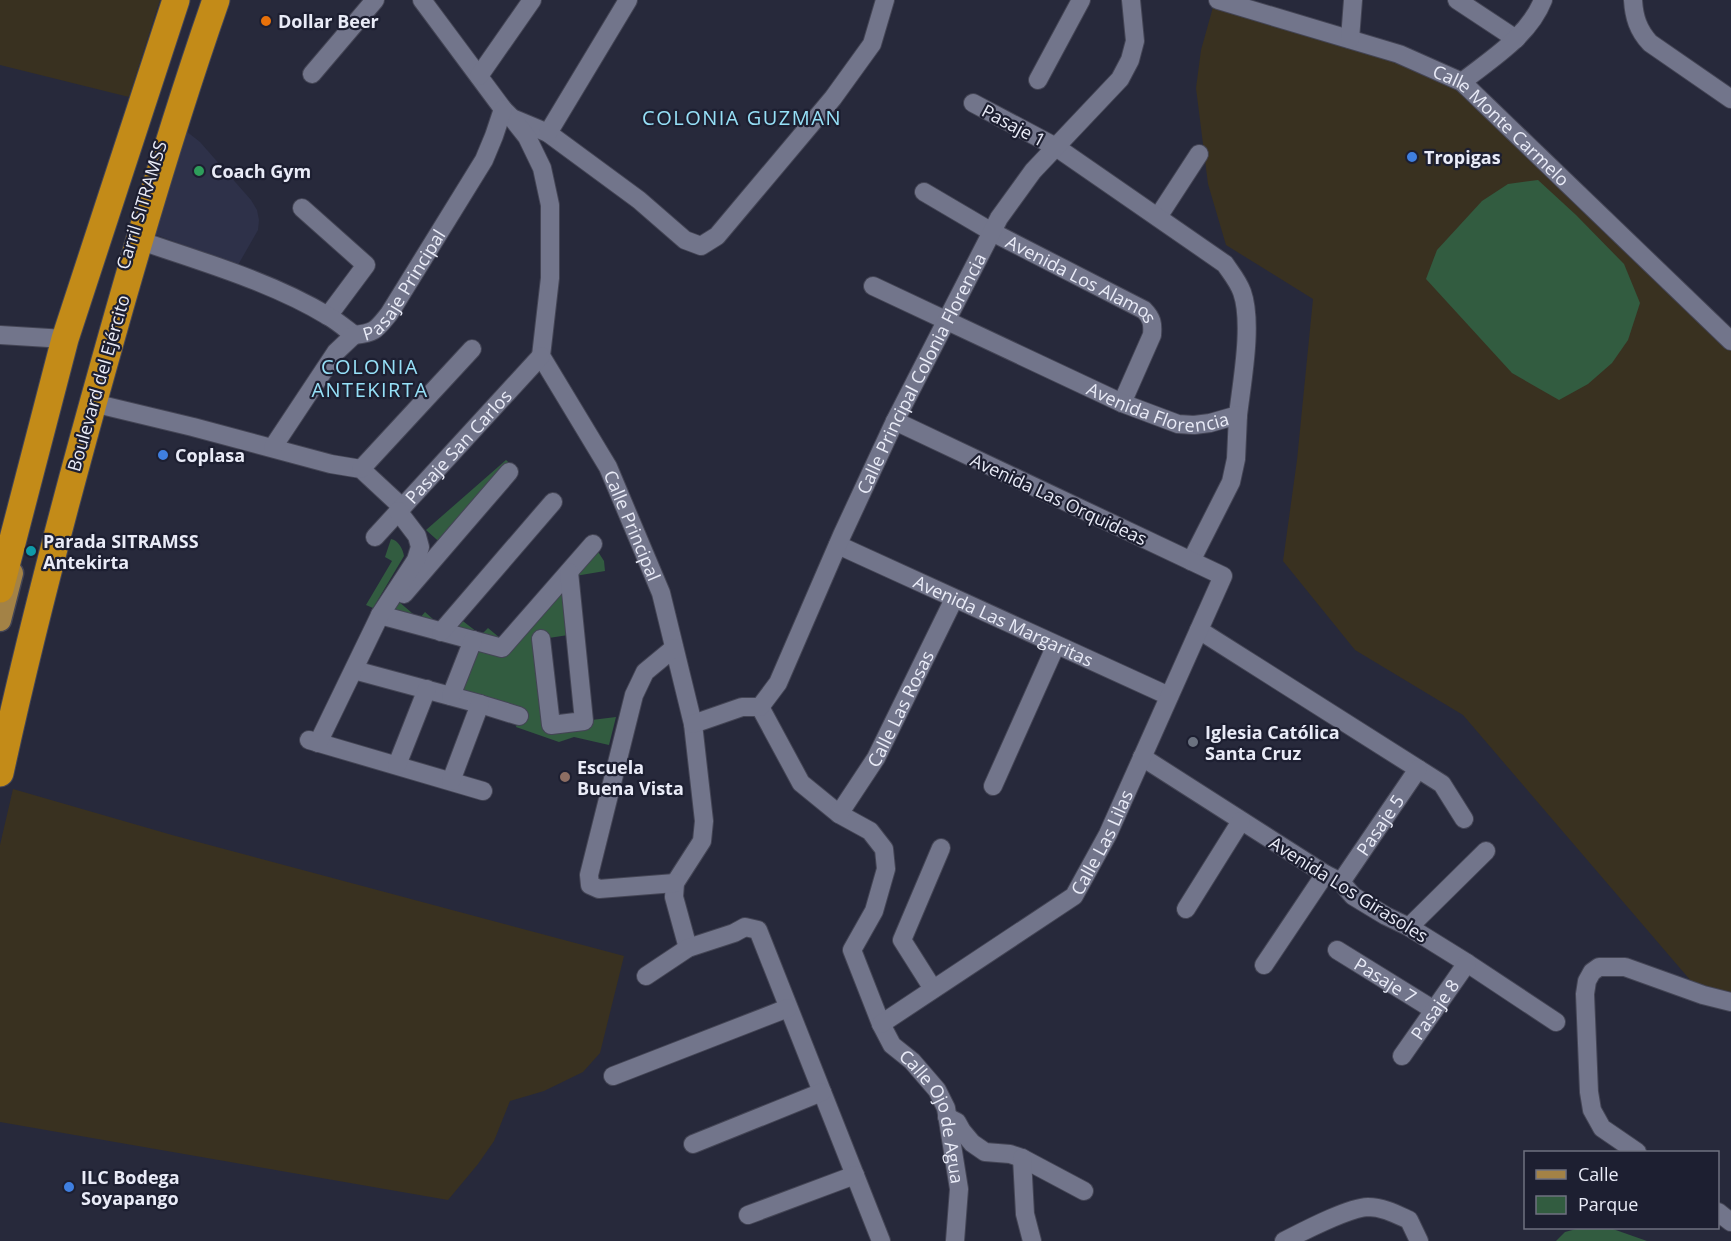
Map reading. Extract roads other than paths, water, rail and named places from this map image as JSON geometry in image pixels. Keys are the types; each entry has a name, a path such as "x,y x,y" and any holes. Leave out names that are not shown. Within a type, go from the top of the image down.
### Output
{"highway":[{"path":"0,589 65,339 176,0"},
{"name":"Boulevard del Ejército","path":"0,773 19,686 74,469 138,240 216,0"}],"main road":[{"name":"Carril SITRAMSS","path":"0,620 41,460 101,248 184,0"},
{"name":"Carril SITRAMSS","path":"0,726 56,497 101,335 170,112 208,0"}],"street":[{"path":"312,74 375,0"},
{"path":"422,0 526,137 542,168 550,205 550,278 541,356"},
{"path":"479,76 532,0"},
{"path":"548,133 628,0"},
{"path":"508,113 548,133 639,200 685,240 701,246 717,236 833,98 872,44 885,0"},
{"path":"1038,80 1081,0"},
{"name":"Calle Principal Colonia Florencia","path":"760,707 778,683 895,421 999,218 1033,171 1120,79 1130,60 1135,41 1131,0"},
{"name":"Calle Monte Carmelo","path":"1218,0 1400,54 1462,82 1731,341"},
{"path":"1350,39 1353,0"},
{"path":"1457,0 1516,39"},
{"path":"1462,82 1516,39 1540,8 1543,0"},
{"path":"1633,0 1636,23 1650,43 1731,99"},
{"name":"Pasaje 1","path":"973,103 1056,147"},
{"name":"Pasaje Principal","path":"138,240 219,267 288,295 328,316 354,335 369,333 379,327 389,314 484,160 494,136 508,113"},
{"name":"Avenida Florencia","path":"873,286 1122,403 1178,424 1210,423 1238,415 1247,327 1242,291 1234,277 1225,264 1056,147"},
{"path":"1158,218 1199,154"},
{"path":"924,192 992,232"},
{"path":"302,208 366,265 328,316"},
{"name":"Avenida Los Alamos","path":"992,232 1144,310 1149,316 1153,324 1152,335 1122,403"},
{"path":"0,335 65,339"},
{"path":"273,447 336,352 354,335"},
{"path":"361,469 472,349"},
{"name":"Pasaje San Carlos","path":"375,537 541,356"},
{"name":"Calle Principal","path":"541,356 608,467 661,592 693,724 704,821 702,841 675,883"},
{"path":"93,403 273,447 331,464 361,469 400,509 417,536 420,547 416,560 382,616 314,742 483,791"},
{"path":"1191,561 1231,483 1236,459 1238,415"},
{"name":"Avenida Las Orquideas","path":"895,421 1223,576"},
{"path":"382,616 509,472"},
{"path":"441,632 553,502"},
{"path":"382,616 502,648 593,544"},
{"name":"Avenida Las Margaritas","path":"838,545 1169,696"},
{"path":"541,639 551,725 584,721 569,572"},
{"name":"Calle Las Lilas","path":"881,1024 1074,896 1108,834 1223,576"},
{"name":"Calle Las Rosas","path":"839,814 876,758 954,599"},
{"path":"1199,630 1442,784 1464,819"},
{"path":"451,696 473,640"},
{"path":"993,786 1056,645"},
{"path":"674,648 645,672 634,695 589,875 590,885 599,890 675,883 674,897 688,948"},
{"path":"354,670 519,716"},
{"path":"397,765 427,689"},
{"path":"451,782 480,704"},
{"path":"693,724 742,707 760,707"},
{"name":"Calle Ojo de Agua","path":"760,707 801,783 839,814 870,831 884,849 886,869 874,911 852,950 881,1024 892,1045 912,1061 937,1090 946,1108 959,1189 955,1241"},
{"name":"Avenida Los Girasoles","path":"1142,757 1241,822 1333,878 1353,896 1409,927 1556,1022"},
{"name":"Pasaje 5","path":"1264,965 1418,769"},
{"path":"1185,909 1241,822"},
{"path":"933,989 902,940 942,848"},
{"path":"1409,927 1486,851"},
{"path":"646,976 688,948 734,933 745,927 758,930 881,1241"},
{"name":"Pasaje 7","path":"1337,950 1434,1010"},
{"name":"Pasaje 8","path":"1402,1056 1467,963"},
{"path":"1636,1151 1602,1128 1592,1110 1589,1092 1585,994 1587,981 1592,972 1599,967 1625,967 1703,995 1731,1002"},
{"path":"613,1076 788,1008"},
{"path":"693,1144 822,1092"},
{"path":"947,1117 957,1122 972,1143 985,1152 1000,1152 1022,1158 1084,1191"},
{"path":"1022,1158 1025,1214 1032,1241"},
{"path":"748,1215 855,1175"},
{"path":"1284,1241 1323,1222 1367,1207 1388,1210 1409,1220 1419,1241"},
{"path":"1719,1213 1731,1222"},
{"path":"1319,1241 1323,1222"}],"place":[{"name":"Dollar Beer","path":"266,21"},
{"name":"Tropigas","path":"1412,157"},
{"name":"Coach Gym","path":"199,171"},
{"name":"Coplasa","path":"163,455"},
{"name":"Parada SITRAMSS Antekirta","path":"31,551"},
{"name":"Iglesia Católica Santa Cruz","path":"1193,742"},
{"name":"Escuela Buena Vista","path":"565,777"},
{"name":"ILC Bodega Soyapango","path":"69,1187"}],"district":[{"name":"COLONIA GUZMAN","path":"742,117"},
{"name":"COLONIA ANTEKIRTA","path":"370,378"}]}
